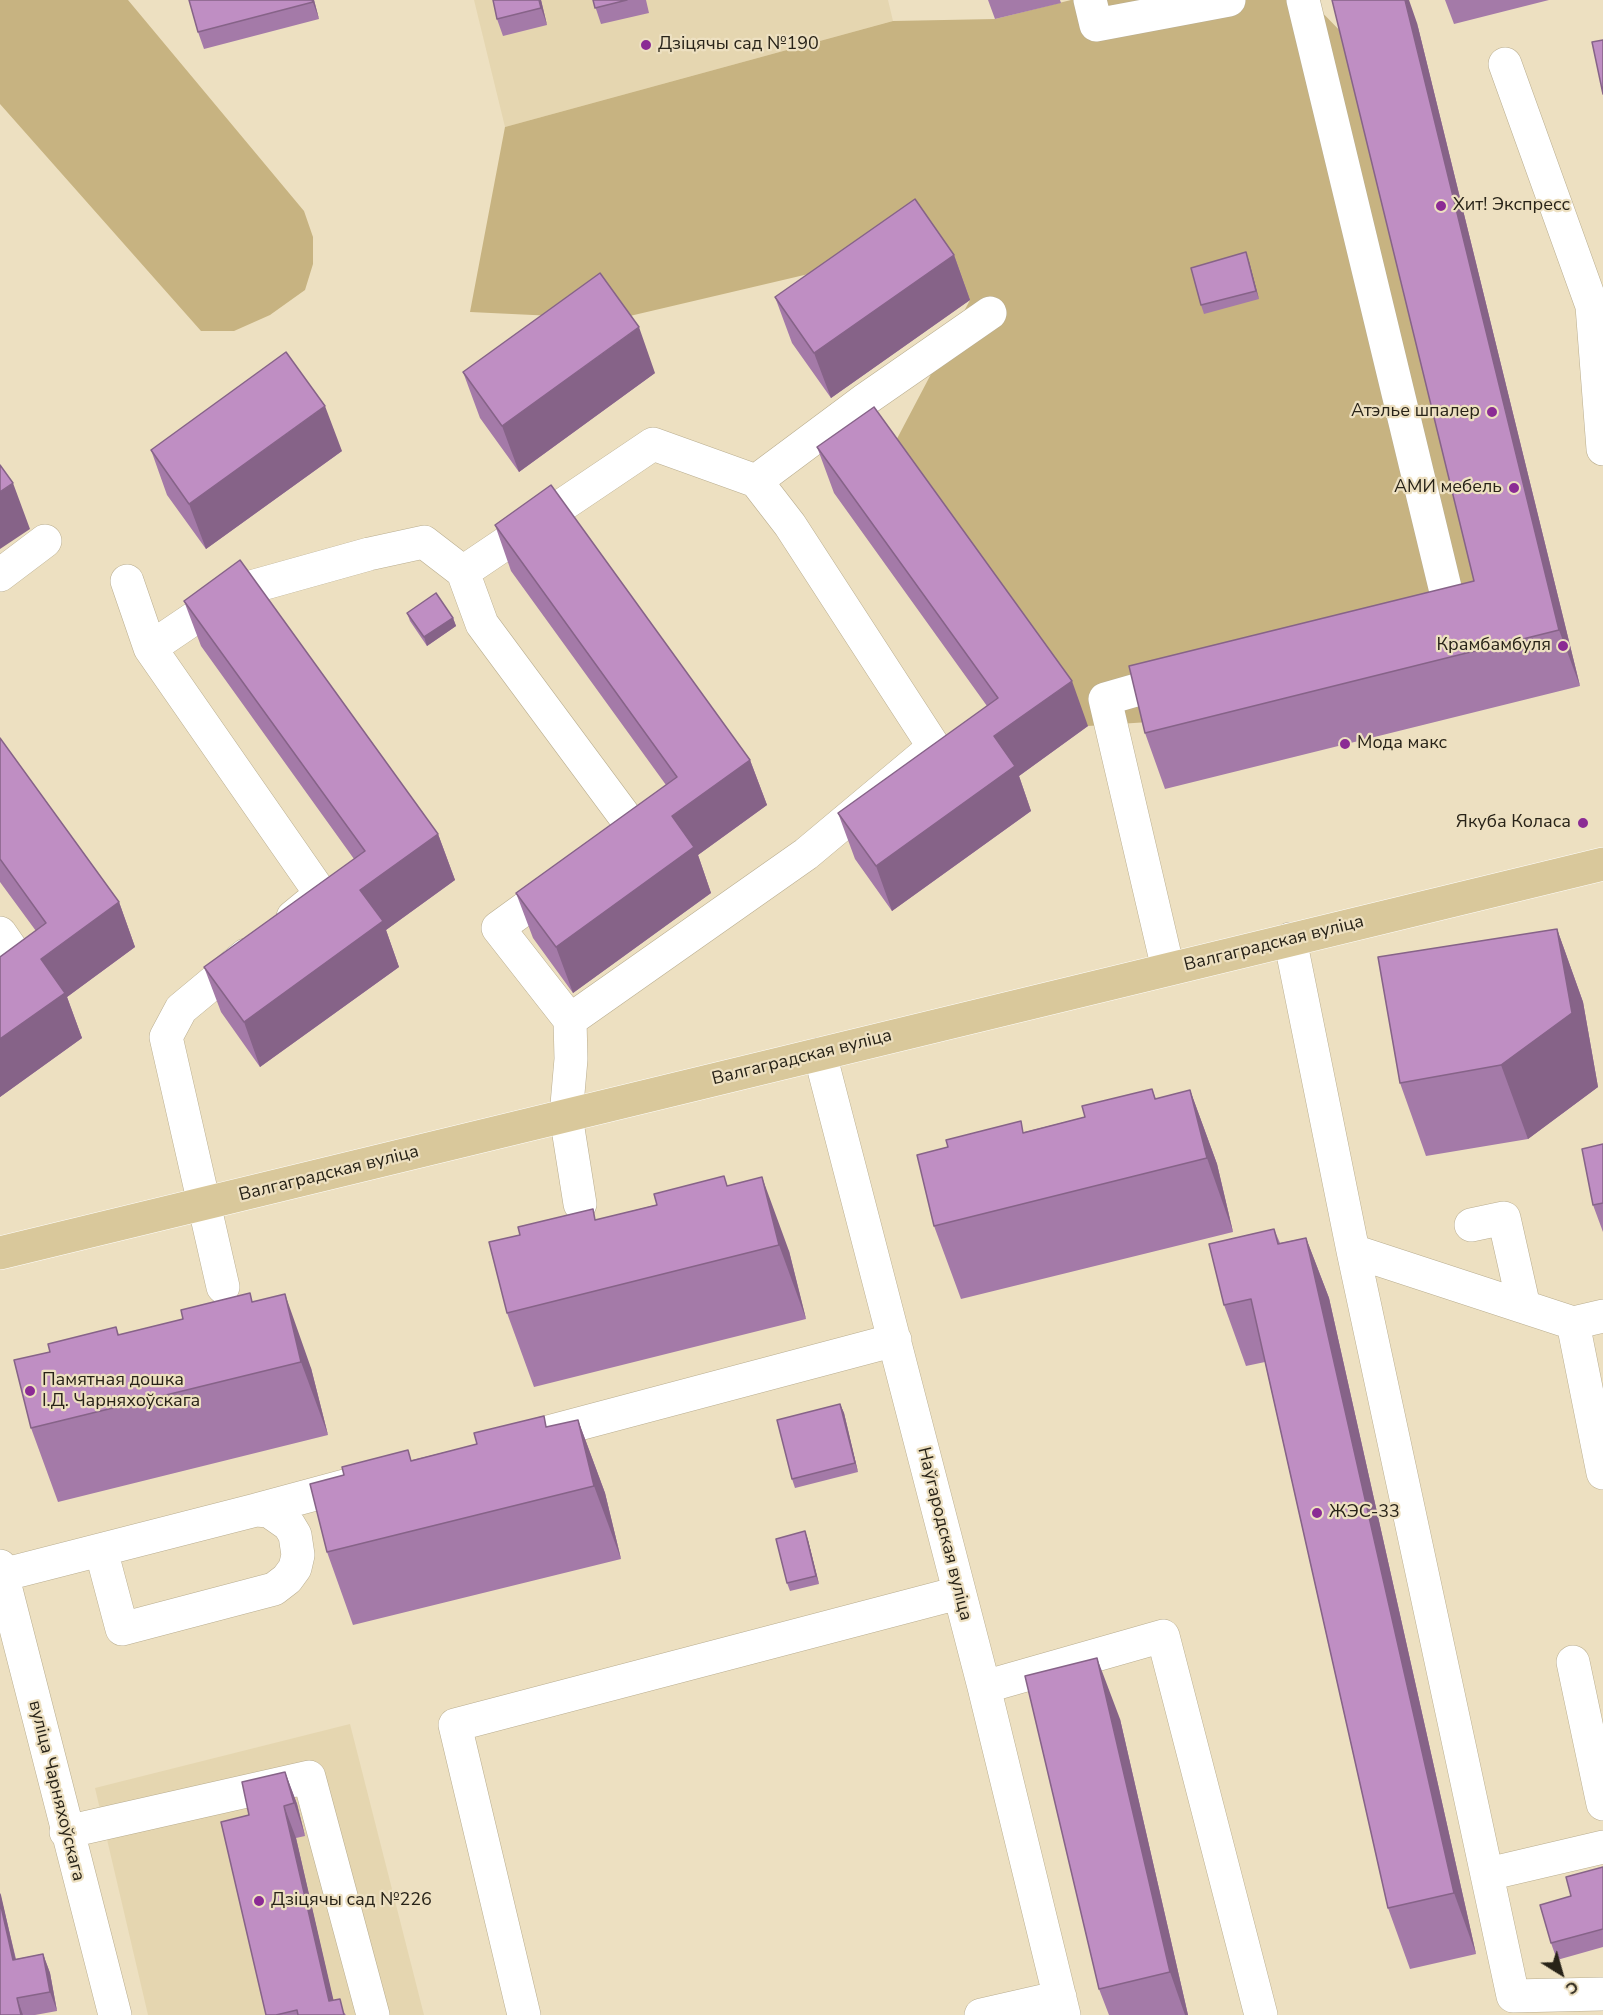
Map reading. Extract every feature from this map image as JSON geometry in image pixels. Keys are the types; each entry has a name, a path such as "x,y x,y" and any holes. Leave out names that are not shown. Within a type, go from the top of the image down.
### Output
{"main road":[{"name":"Валгаградская вуліца","path":"0,1252 203,1205 1603,864"}],"street":[{"path":"1090,0 1096,25 1229,0"},
{"path":"1303,0 1449,604 1392,620"},
{"path":"1505,64 1592,306 1603,449"},
{"path":"756,481 866,399 990,314"},
{"path":"463,572 653,444 756,481 790,525 934,747 806,854 570,1020"},
{"path":"0,575 45,541"},
{"path":"150,648 233,591 369,554 424,542 463,572 482,624 634,829 498,928 570,1020 571,1059 566,1116 580,1204"},
{"path":"127,581 150,648 321,894 181,1009 166,1037 223,1287"},
{"path":"1168,969 1105,699 1208,670"},
{"path":"0,933 18,959 0,973"},
{"path":"1290,939 1353,1251 1513,1996 1603,1994"},
{"name":"Наўгародская вуліца","path":"820,1054 984,1687 1062,2006"},
{"path":"1471,1225 1504,1218 1524,1307"},
{"path":"1353,1251 1524,1307 1588,1319 1603,1473"},
{"path":"507,1443 895,1340"},
{"path":"1,1571 100,1550 381,1476"},
{"path":"100,1550 122,1629 274,1589 287,1579 295,1568 298,1555 295,1535 281,1517 269,1511 256,1510"},
{"name":"вуліца Чарняхоўскага","path":"1,1571 66,1832 115,2015"},
{"path":"524,2015 455,1725 958,1593"},
{"path":"984,1687 1163,1636 1261,2015"},
{"path":"1573,1662 1599,1764 1603,1804"},
{"path":"66,1832 309,1777 373,2015"},
{"path":"1488,1874 1603,1847"},
{"path":"981,2015 1062,2006"}],"shaded area":[{"path":"0,0 128,0 304,211 313,237 313,264 305,290 270,315 234,331 201,331 0,104"},
{"name":"Дзіцячы сад №190","path":"474,0 888,0 893,21 505,127"},
{"path":"1071,0 1310,0 1348,39 1499,635 1149,722 1088,726 890,452 970,300 932,245 617,319 470,312 505,127 893,21 995,19"},
{"name":"Дзіцячы сад №226","path":"350,1724 424,2015 148,2015 95,1788"}],"building":[{"path":"189,0 312,0 313,2 198,32"},
{"path":"493,0 539,0 541,8 497,19"},
{"path":"593,0 627,0 595,8"},
{"path":"1332,0 1405,0 1559,630 1145,733 1129,666 1474,581"},
{"path":"1603,40 1603,94 1592,42"},
{"path":"915,199 954,255 814,353 775,297"},
{"path":"1246,252 1256,291 1201,305 1191,268"},
{"path":"600,273 639,327 502,426 463,372"},
{"path":"286,352 325,406 189,504 151,450"},
{"path":"874,407 1072,681 994,736 1015,766 876,866 838,813 998,698 817,447"},
{"path":"0,465 13,483 0,492"},
{"path":"551,485 750,760 672,816 694,847 556,947 516,893 677,777 495,525"},
{"path":"240,560 438,834 360,890 383,921 244,1022 204,967 365,851 184,601"},
{"path":"436,593 453,618 424,637 407,613"},
{"path":"0,738 119,902 41,959 65,993 0,1039 0,957 46,923 0,859"},
{"path":"1557,929 1572,1013 1501,1065 1400,1083 1378,957"},
{"path":"1152,1089 1155,1099 1190,1090 1207,1158 934,1226 917,1155 948,1147 946,1140 1021,1121 1023,1133 1085,1117 1082,1106"},
{"path":"1603,1144 1603,1203 1593,1205 1582,1149"},
{"path":"724,1176 727,1186 762,1177 779,1245 507,1313 489,1242 520,1235 518,1227 593,1209 595,1220 657,1205 654,1194"},
{"path":"1274,1229 1278,1244 1306,1238 1454,1893 1388,1908 1251,1299 1224,1305 1209,1244"},
{"path":"250,1293 252,1302 285,1294 301,1362 31,1428 14,1360 50,1352 48,1344 116,1327 118,1335 183,1319 181,1310"},
{"path":"840,1404 855,1463 792,1479 777,1420"},
{"path":"544,1416 546,1427 578,1420 594,1486 327,1552 310,1484 344,1475 342,1467 408,1450 411,1461 477,1444 474,1433"},
{"path":"805,1531 816,1576 787,1583 776,1539"},
{"path":"1097,1658 1170,1972 1099,1989 1025,1676"},
{"path":"285,1772 294,1803 284,1806 329,2001 340,1999 344,2015 298,2015 297,2010 266,2015 221,1822 249,1815 242,1782"},
{"path":"1603,1867 1603,1929 1551,1943 1540,1905 1571,1896 1566,1877"},
{"path":"0,1902 13,1960 43,1954 50,1992 17,1998 21,2015 0,2015"}],"place":[{"name":"Дзіцячы сад №190","path":"646,45"},
{"name":"Хит! Экспресс","path":"1441,206"},
{"name":"Атэлье шпалер","path":"1492,412"},
{"name":"АМИ мебель","path":"1514,488"},
{"name":"Крамбамбуля","path":"1563,646"},
{"name":"Мода макс","path":"1345,744"},
{"name":"Якуба Коласа","path":"1583,823"},
{"name":"Памятная дошка І.Д. Чарняхоўскага","path":"30,1391"},
{"name":"ЖЭС-33","path":"1317,1513"},
{"name":"Дзіцячы сад №226","path":"259,1901"}]}
